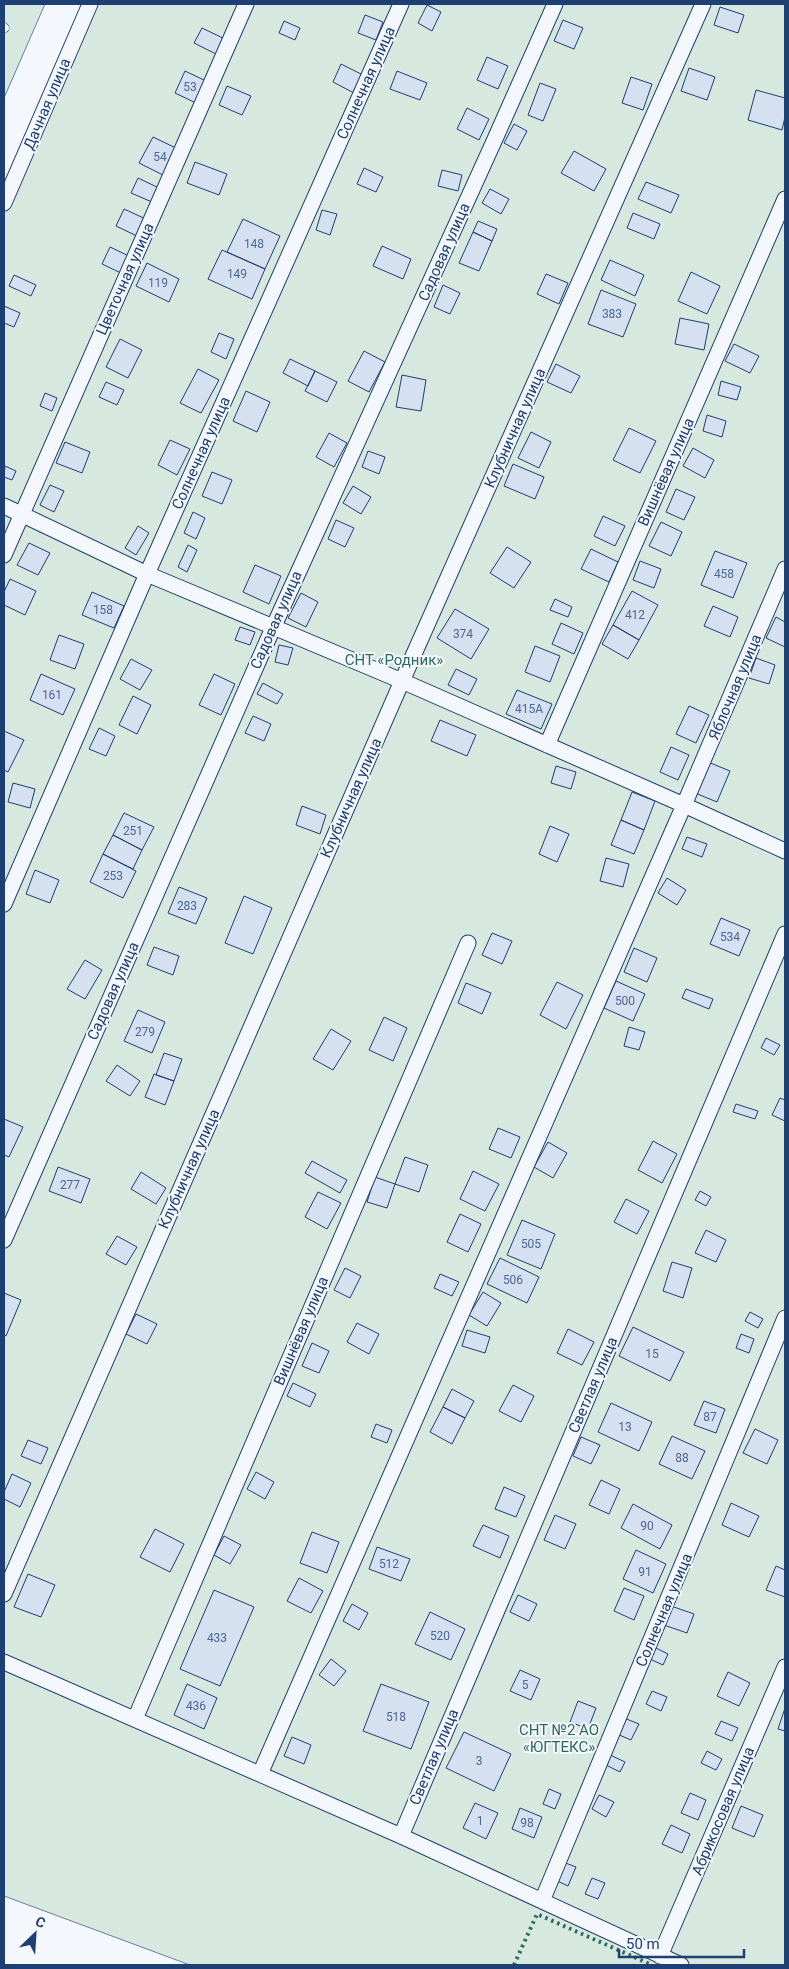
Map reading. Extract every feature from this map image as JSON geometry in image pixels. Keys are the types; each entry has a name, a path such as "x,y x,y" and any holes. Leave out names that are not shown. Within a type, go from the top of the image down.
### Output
{"street":[{"name":"Дачная улица","path":"4,203 90,4"},
{"name":"Цветочная улица","path":"4,555 246,4"},
{"name":"Солнечная улица","path":"4,904 147,574 401,4"},
{"name":"Садовая улица","path":"4,1240 273,628 555,4"},
{"name":"Клубничная улица","path":"4,1594 402,681 703,4"},
{"name":"Вишнёвая улица","path":"547,745 785,199"},
{"path":"4,506 147,574 402,681 684,804 785,851"},
{"name":"Яблочная улица","path":"260,1774 785,570"},
{"name":"Светлая улица","path":"401,1836 785,934"},
{"name":"Вишнёвая улица","path":"135,1719 468,943"},
{"name":"Солнечная улица","path":"542,1901 785,1318"},
{"path":"4,1662 401,1836 681,1965"},
{"name":"Абрикосовая улица","path":"660,1956 785,1667"}],"green space":[{"path":"4,4 45,4 4,98"},
{"name":"СНТ «Родник»","path":"90,4 785,4 785,1965 190,1965 4,1896 4,203"}],"building":[{"path":"427,5 441,12 432,31 418,23"},
{"path":"720,7 744,15 738,33 714,25"},
{"path":"365,15 383,22 376,40 358,33"},
{"path":"563,20 583,28 574,49 554,41"},
{"path":"284,21 300,28 295,40 279,33"},
{"path":"202,28 227,40 220,56 194,43"},
{"path":"487,57 508,66 498,89 477,80"},
{"path":"341,64 363,75 354,93 333,82"},
{"path":"689,68 715,77 707,100 681,91"},
{"path":"185,71 206,81 196,103 175,93"},
{"path":"397,71 427,83 420,100 390,89"},
{"path":"631,77 652,84 643,110 622,103"},
{"path":"540,83 556,89 543,121 528,115"},
{"path":"227,86 251,96 242,115 219,105"},
{"path":"756,90 785,98 785,117 782,130 748,120"},
{"path":"467,108 489,119 479,140 457,129"},
{"path":"514,124 527,131 517,150 504,143"},
{"path":"153,137 180,150 167,177 139,163"},
{"path":"574,151 606,169 594,191 561,173"},
{"path":"195,162 227,174 219,195 187,183"},
{"path":"364,168 383,177 376,192 357,184"},
{"path":"442,170 462,175 458,191 438,186"},
{"path":"138,178 159,188 152,202 131,193"},
{"path":"646,182 679,195 671,213 638,199"},
{"path":"490,189 509,199 501,214 482,203"},
{"path":"124,209 148,220 139,237 116,226"},
{"path":"322,210 337,214 330,235 316,230"},
{"path":"633,213 660,224 654,239 627,228"},
{"path":"243,219 280,236 265,269 227,252"},
{"path":"478,221 497,229 492,241 473,232"},
{"path":"473,232 492,241 479,271 459,263"},
{"path":"382,246 411,259 403,279 373,266"},
{"path":"110,247 131,257 123,274 102,264"},
{"path":"222,250 265,269 252,299 208,279"},
{"path":"610,260 644,275 635,296 601,280"},
{"path":"147,263 179,279 169,302 136,286"},
{"path":"691,272 720,286 707,314 678,301"},
{"path":"546,274 568,283 559,304 537,294"},
{"path":"14,275 36,285 31,296 9,286"},
{"path":"443,285 460,293 450,314 434,307"},
{"path":"601,290 636,304 623,337 588,324"},
{"path":"4,306 20,313 14,327 4,323"},
{"path":"680,318 709,324 704,350 675,344"},
{"path":"219,333 234,339 226,359 211,352"},
{"path":"120,339 142,350 128,378 106,367"},
{"path":"734,344 759,356 750,373 725,361"},
{"path":"364,351 385,362 369,392 348,381"},
{"path":"290,359 315,371 308,386 283,373"},
{"path":"556,364 580,376 571,393 547,382"},
{"path":"198,369 219,380 201,413 180,403"},
{"path":"315,371 337,382 327,402 305,391"},
{"path":"402,375 426,380 421,411 396,407"},
{"path":"721,381 741,387 737,400 718,395"},
{"path":"106,382 124,390 117,405 99,397"},
{"path":"246,391 270,402 257,432 233,421"},
{"path":"45,393 57,398 52,411 40,406"},
{"path":"707,415 726,421 722,437 703,431"},
{"path":"629,428 656,441 640,473 613,460"},
{"path":"531,432 551,442 539,468 518,458"},
{"path":"329,433 347,443 334,467 316,457"},
{"path":"170,440 190,449 177,475 158,465"},
{"path":"65,442 90,452 82,473 56,463"},
{"path":"693,448 714,460 705,478 683,466"},
{"path":"368,451 385,457 379,474 362,467"},
{"path":"513,464 544,477 535,499 504,486"},
{"path":"5,466 16,471 12,480 4,477"},
{"path":"212,472 232,480 222,504 202,496"},
{"path":"50,485 64,491 54,512 40,505"},
{"path":"353,486 371,497 361,514 343,503"},
{"path":"676,489 695,497 684,520 666,512"},
{"path":"193,512 205,518 196,539 184,533"},
{"path":"603,516 625,526 615,546 594,536"},
{"path":"336,520 354,528 345,547 328,539"},
{"path":"661,522 682,532 671,556 649,546"},
{"path":"138,526 149,533 136,555 125,548"},
{"path":"29,543 50,553 38,575 17,565"},
{"path":"188,545 197,550 187,572 178,567"},
{"path":"507,547 531,562 514,588 490,573"},
{"path":"591,549 618,562 609,582 581,569"},
{"path":"715,551 747,563 733,598 701,585"},
{"path":"640,561 661,569 654,588 633,580"},
{"path":"255,565 281,576 269,604 243,592"},
{"path":"10,579 36,591 25,615 4,605 4,592"},
{"path":"632,591 658,605 639,640 613,625"},
{"path":"92,592 124,606 114,628 82,615"},
{"path":"301,593 318,602 306,627 288,618"},
{"path":"555,599 572,607 568,617 550,610"},
{"path":"713,606 738,617 730,637 704,626"},
{"path":"455,609 489,629 471,659 437,638"},
{"path":"776,617 785,622 785,647 766,638"},
{"path":"561,623 583,633 574,654 552,644"},
{"path":"613,625 639,640 628,659 602,644"},
{"path":"240,627 255,632 250,645 235,640"},
{"path":"59,635 84,644 75,669 50,660"},
{"path":"279,645 293,648 288,665 275,662"},
{"path":"535,646 560,656 550,682 525,672"},
{"path":"756,658 775,665 769,684 749,678"},
{"path":"131,659 152,670 140,690 120,679"},
{"path":"456,669 477,679 469,695 448,685"},
{"path":"41,674 75,689 63,715 30,700"},
{"path":"214,674 235,684 221,715 199,705"},
{"path":"263,683 283,694 277,704 257,694"},
{"path":"517,690 552,704 541,729 506,714"},
{"path":"133,696 151,705 137,734 119,725"},
{"path":"689,706 709,715 696,743 676,734"},
{"path":"253,716 271,724 264,741 245,733"},
{"path":"440,720 476,735 467,756 431,741"},
{"path":"99,728 115,736 106,756 89,749"},
{"path":"4,731 24,740 8,772 4,770"},
{"path":"671,747 689,755 678,780 660,772"},
{"path":"708,762 730,771 717,802 695,793"},
{"path":"556,766 576,772 571,789 551,783"},
{"path":"13,783 35,789 30,808 8,802"},
{"path":"632,792 655,801 644,830 621,820"},
{"path":"302,806 326,815 320,834 296,825"},
{"path":"124,813 154,827 142,850 113,835"},
{"path":"621,820 644,830 634,854 611,845"},
{"path":"550,826 569,834 557,862 539,854"},
{"path":"113,835 142,850 133,869 103,854"},
{"path":"687,837 707,844 702,857 682,849"},
{"path":"103,854 136,871 123,898 90,882"},
{"path":"606,858 629,864 623,887 600,881"},
{"path":"35,870 59,880 50,903 26,894"},
{"path":"667,878 686,890 677,905 658,893"},
{"path":"179,887 207,898 196,924 168,913"},
{"path":"244,896 272,908 253,954 225,943"},
{"path":"721,918 750,930 739,956 710,944"},
{"path":"492,933 512,941 502,964 482,955"},
{"path":"154,947 179,956 173,975 147,965"},
{"path":"634,948 657,958 647,982 624,972"},
{"path":"85,960 102,970 85,999 67,989"},
{"path":"616,981 645,994 633,1021 604,1008"},
{"path":"557,982 583,995 566,1029 540,1015"},
{"path":"466,983 491,993 482,1014 458,1003"},
{"path":"686,989 713,999 709,1009 682,998"},
{"path":"138,1010 165,1022 152,1053 124,1041"},
{"path":"384,1017 407,1028 393,1061 369,1050"},
{"path":"629,1027 645,1032 639,1050 624,1046"},
{"path":"331,1029 351,1041 333,1070 313,1059"},
{"path":"766,1038 780,1045 774,1055 761,1048"},
{"path":"164,1053 182,1059 174,1081 156,1075"},
{"path":"117,1065 140,1081 130,1096 106,1081"},
{"path":"154,1074 174,1081 165,1105 145,1097"},
{"path":"780,1098 785,1100 785,1121 772,1115"},
{"path":"736,1104 758,1111 755,1119 733,1112"},
{"path":"4,1119 23,1127 9,1157 4,1155"},
{"path":"498,1128 520,1137 511,1158 489,1149"},
{"path":"653,1141 677,1154 662,1183 638,1170"},
{"path":"548,1142 567,1153 553,1178 534,1167"},
{"path":"405,1157 428,1165 419,1192 395,1184"},
{"path":"312,1161 347,1180 340,1193 305,1173"},
{"path":"58,1167 90,1179 81,1203 49,1191"},
{"path":"473,1171 499,1184 485,1211 460,1199"},
{"path":"141,1172 166,1188 156,1204 131,1189"},
{"path":"375,1177 395,1184 387,1208 367,1202"},
{"path":"700,1191 711,1197 706,1206 695,1200"},
{"path":"318,1192 341,1203 327,1229 305,1217"},
{"path":"626,1199 649,1211 637,1234 614,1222"},
{"path":"460,1214 481,1224 468,1252 447,1242"},
{"path":"522,1220 555,1234 541,1269 507,1255"},
{"path":"706,1230 726,1240 716,1262 695,1253"},
{"path":"117,1236 137,1247 126,1265 106,1254"},
{"path":"500,1258 539,1277 527,1303 487,1284"},
{"path":"672,1262 692,1268 683,1298 663,1291"},
{"path":"345,1268 361,1276 350,1298 334,1290"},
{"path":"440,1274 459,1282 452,1296 434,1288"},
{"path":"483,1292 501,1303 487,1326 469,1315"},
{"path":"4,1293 21,1300 6,1336 4,1335"},
{"path":"750,1312 763,1319 758,1328 745,1321"},
{"path":"136,1314 157,1324 147,1344 126,1334"},
{"path":"357,1323 379,1334 369,1354 347,1342"},
{"path":"633,1327 684,1352 670,1381 619,1356"},
{"path":"568,1329 594,1342 582,1365 557,1353"},
{"path":"467,1330 490,1337 485,1353 462,1346"},
{"path":"741,1334 754,1339 749,1353 736,1348"},
{"path":"312,1343 329,1351 319,1373 302,1366"},
{"path":"293,1383 316,1394 310,1407 287,1396"},
{"path":"513,1385 534,1396 521,1422 499,1411"},
{"path":"452,1389 474,1401 465,1418 443,1407"},
{"path":"704,1401 725,1409 716,1433 694,1425"},
{"path":"611,1403 652,1422 639,1451 598,1432"},
{"path":"443,1407 465,1418 452,1444 430,1432"},
{"path":"376,1424 392,1430 387,1443 371,1437"},
{"path":"755,1429 778,1440 767,1464 743,1453"},
{"path":"672,1436 705,1451 692,1479 659,1464"},
{"path":"581,1437 600,1445 591,1464 573,1456"},
{"path":"28,1440 48,1448 41,1464 21,1456"},
{"path":"256,1472 274,1482 265,1499 247,1489"},
{"path":"12,1474 31,1483 20,1507 4,1499 4,1492"},
{"path":"601,1480 620,1489 609,1514 589,1505"},
{"path":"504,1487 525,1496 516,1517 495,1509"},
{"path":"731,1503 759,1516 749,1537 722,1525"},
{"path":"633,1504 672,1525 660,1549 621,1528"},
{"path":"555,1515 576,1524 565,1549 544,1540"},
{"path":"483,1525 509,1536 500,1558 473,1546"},
{"path":"155,1529 184,1544 170,1572 140,1557"},
{"path":"312,1532 339,1542 327,1573 300,1563"},
{"path":"224,1536 241,1545 230,1564 214,1555"},
{"path":"377,1547 410,1559 401,1581 369,1569"},
{"path":"636,1550 666,1564 653,1593 623,1579"},
{"path":"776,1566 785,1570 785,1597 766,1590"},
{"path":"28,1574 55,1585 41,1617 14,1607"},
{"path":"299,1578 323,1591 311,1613 287,1601"},
{"path":"624,1588 644,1596 634,1620 614,1611"},
{"path":"214,1590 254,1607 220,1686 180,1669"},
{"path":"518,1595 537,1604 529,1621 510,1612"},
{"path":"352,1604 368,1613 359,1630 343,1621"},
{"path":"671,1606 694,1614 687,1633 664,1625"},
{"path":"430,1612 465,1629 451,1660 415,1644"},
{"path":"656,1648 668,1654 663,1665 650,1659"},
{"path":"331,1659 346,1671 334,1686 319,1675"},
{"path":"520,1670 540,1679 531,1700 510,1691"},
{"path":"728,1672 750,1683 739,1706 717,1696"},
{"path":"187,1684 217,1698 204,1729 174,1715"},
{"path":"381,1684 429,1702 411,1749 363,1731"},
{"path":"652,1691 667,1697 661,1711 646,1704"},
{"path":"578,1701 596,1708 588,1729 570,1722"},
{"path":"785,1708 785,1731 778,1729"},
{"path":"624,1718 639,1724 631,1740 617,1734"},
{"path":"721,1721 738,1728 732,1741 715,1734"},
{"path":"464,1732 511,1754 494,1791 446,1768"},
{"path":"292,1737 311,1745 304,1764 284,1756"},
{"path":"707,1751 722,1759 716,1770 701,1763"},
{"path":"608,1754 625,1762 620,1772 604,1764"},
{"path":"549,1789 561,1794 555,1809 543,1804"},
{"path":"690,1793 706,1800 698,1820 681,1813"},
{"path":"599,1795 614,1802 606,1817 592,1809"},
{"path":"475,1803 498,1813 486,1839 463,1828"},
{"path":"741,1806 763,1815 754,1837 732,1828"},
{"path":"520,1808 542,1817 534,1838 512,1829"},
{"path":"671,1825 690,1834 682,1853 662,1844"},
{"path":"563,1862 576,1867 568,1886 555,1880"},
{"path":"592,1878 605,1883 598,1899 585,1894"}],"hedge":[{"path":"514,1965 537,1914 652,1965"}],"park label":[{"name":"СНТ №2 АО «ЮГТЕКС»","path":"559,1738"}]}
